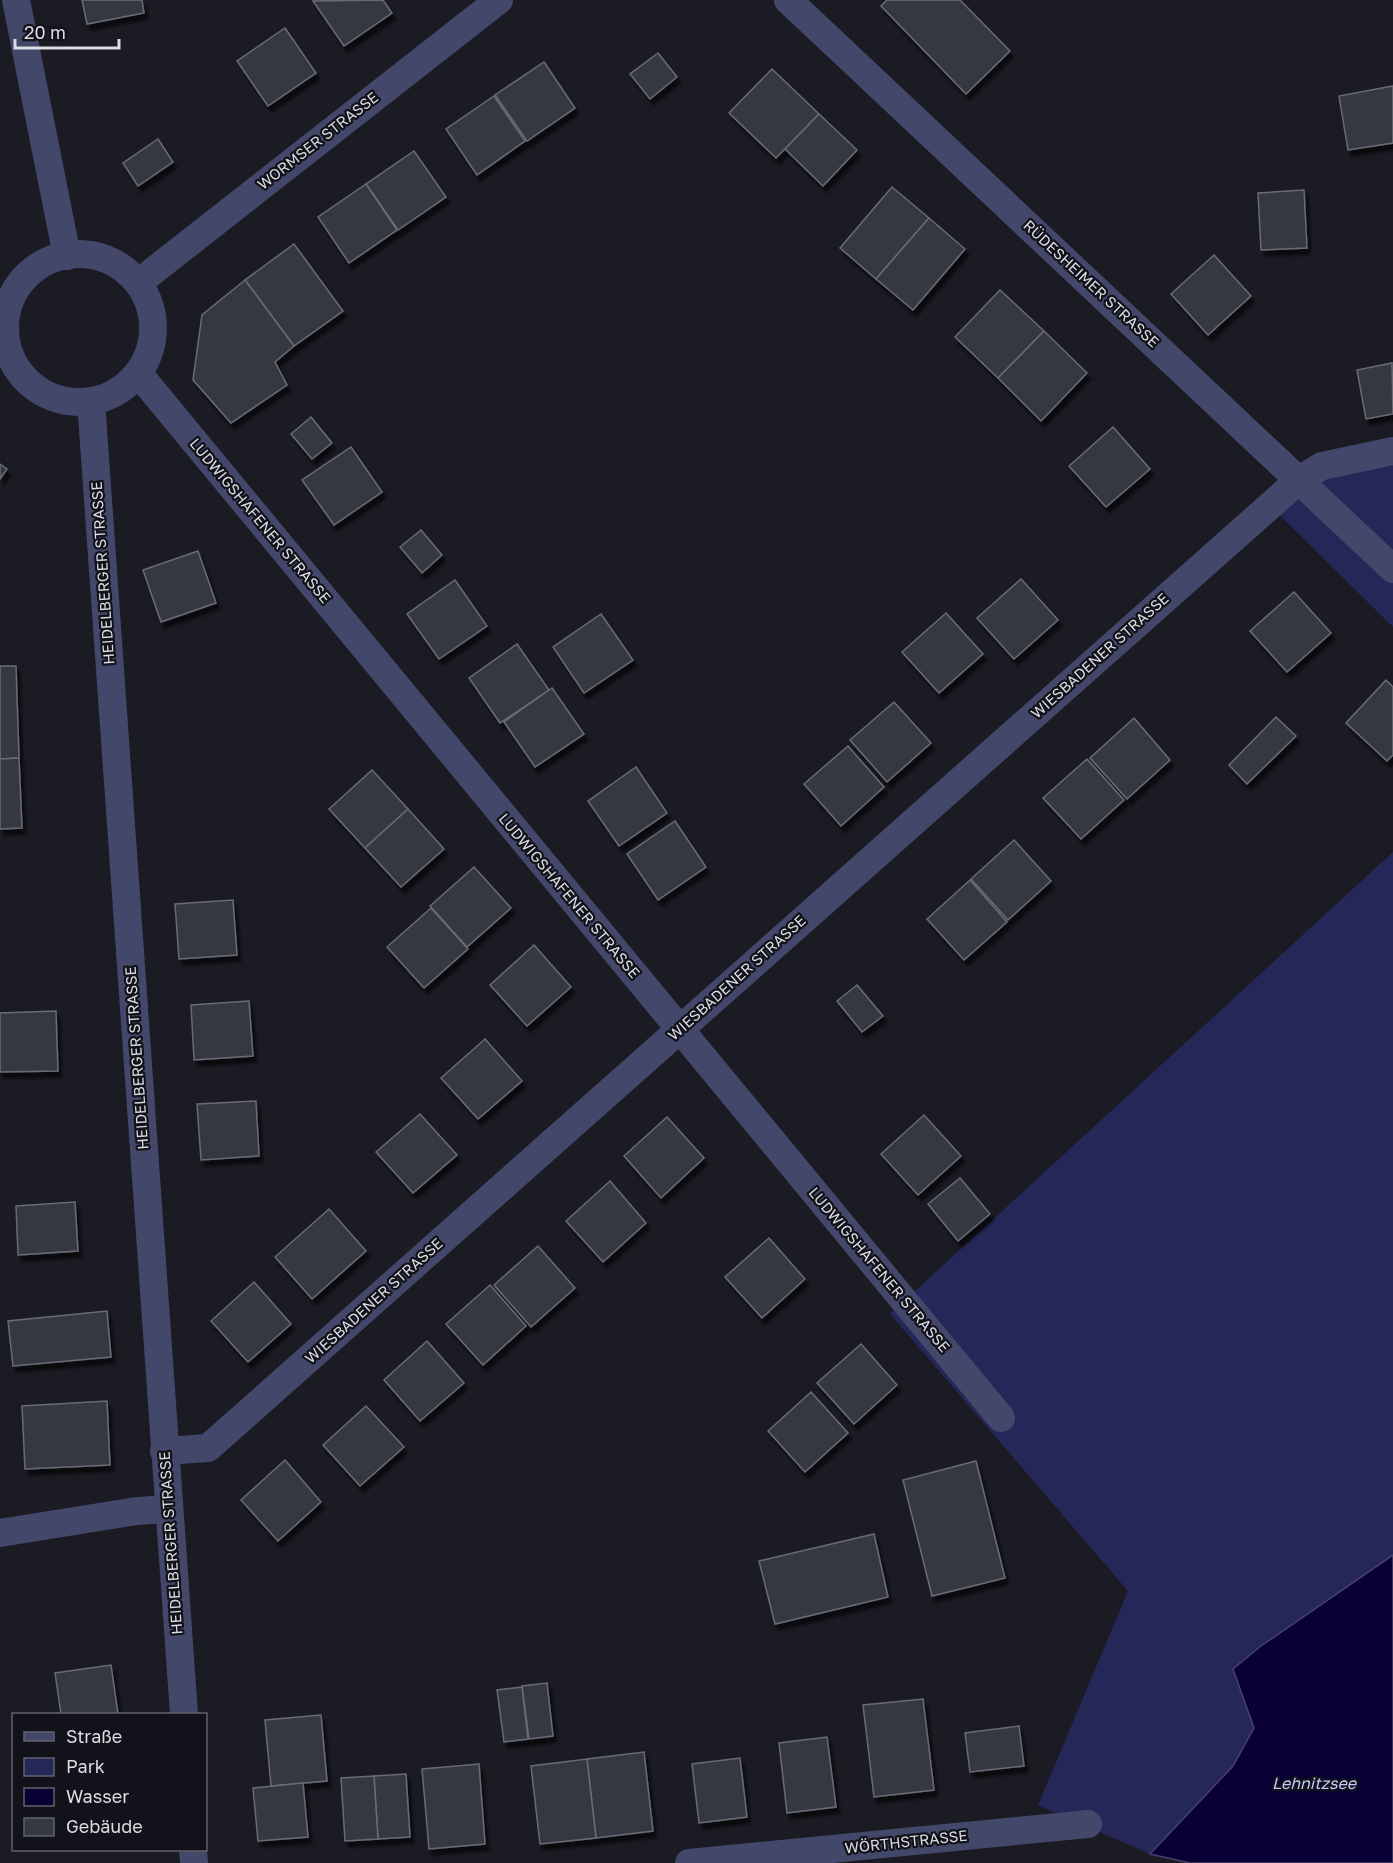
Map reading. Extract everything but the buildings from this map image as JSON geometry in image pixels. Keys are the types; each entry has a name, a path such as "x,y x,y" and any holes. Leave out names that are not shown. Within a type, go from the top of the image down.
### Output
{"street":[{"path":"16,0 67,256"},
{"name":"WORMSER STRASSE","path":"138,283 499,0"},
{"name":"RÜDESHEIMER STRASSE","path":"788,0 1393,569"},
{"path":"82,253 103,257 122,268 138,283 149,304 153,328 149,352 138,373 109,396 91,401 67,401 43,394 24,379 10,359 2,329 6,310 16,287 34,268 56,257 82,253"},
{"name":"LUDWIGSHAFENER STRASSE","path":"138,373 1001,1418"},
{"name":"HEIDELBERGER STRASSE","path":"91,401 184,1713"},
{"name":"WIESBADENER STRASSE","path":"165,1451 208,1448 1299,480 1322,466 1393,451"},
{"path":"0,1533 137,1511 169,1509"},
{"name":"WÖRTHSTRASSE","path":"689,1863 1088,1824"}],"green space":[{"path":"1393,450 1393,627 1263,499"},
{"path":"1393,852 1393,1555 1261,1646 1233,1669 1254,1728 1233,1766 1150,1854 1038,1805 1128,1591 890,1314"}],"water":[{"name":"Lehnitzsee","path":"1393,1555 1393,1863 1190,1863 1150,1854 1233,1766 1254,1728 1233,1669 1261,1646"}]}
